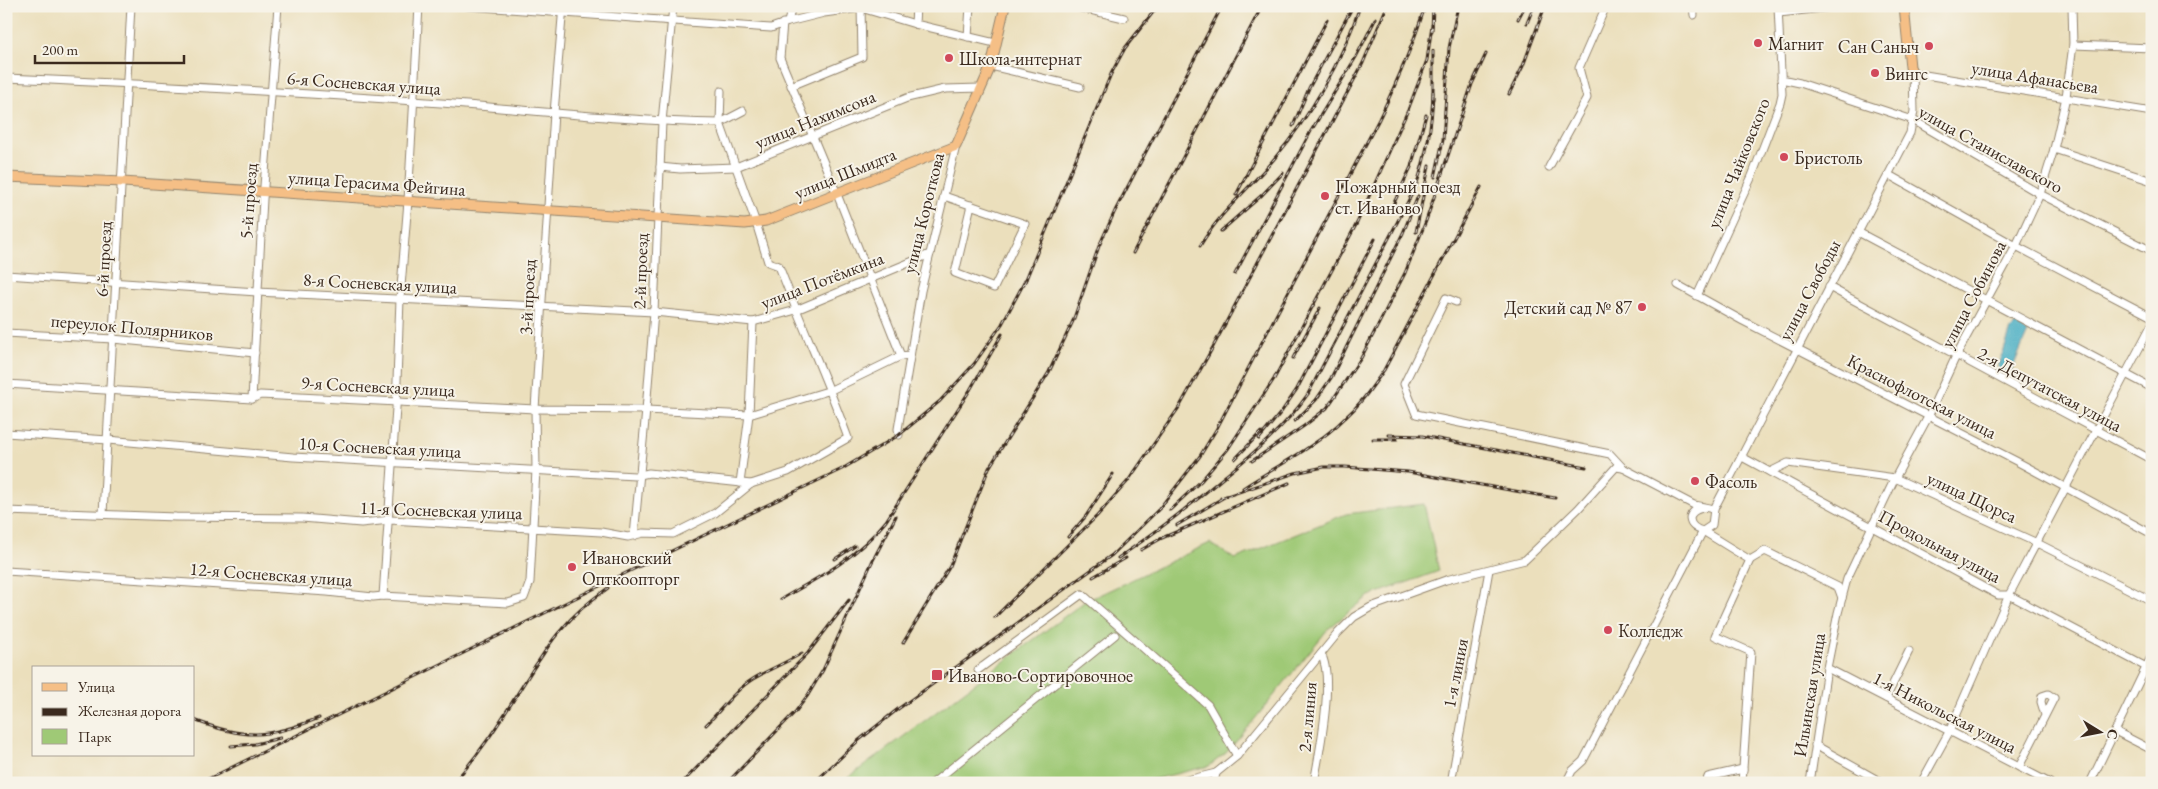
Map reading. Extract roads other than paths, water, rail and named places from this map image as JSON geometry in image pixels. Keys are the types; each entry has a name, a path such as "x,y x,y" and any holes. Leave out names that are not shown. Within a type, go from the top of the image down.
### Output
{"main road":[{"name":"улица Короткова","path":"956,146 991,66 1005,6"},
{"name":"улица Свободы","path":"1906,6 1913,73"},
{"name":"улица Шмидта","path":"745,224 766,221 956,146"},
{"name":"улица Герасима Фейгина","path":"6,177 123,182 745,224"}],"street":[{"name":"6-й проезд","path":"103,514 123,182 131,6"},
{"name":"5-й проезд","path":"252,399 257,292 278,6"},
{"path":"384,596 390,520 400,300 408,201 419,6"},
{"path":"467,6 563,10 771,28 824,13 861,7 915,24 995,43"},
{"name":"2-й проезд","path":"634,535 654,312 662,122 673,6"},
{"path":"792,6 786,23 780,58 837,194 901,356"},
{"path":"915,24 916,6"},
{"path":"968,37 970,6"},
{"path":"1073,6 1124,18"},
{"path":"1549,167 1587,98 1579,68 1606,6"},
{"path":"1693,6 1694,15"},
{"path":"1779,9 1841,6"},
{"name":"улица Собинова","path":"1842,598 1870,527 1928,418 1956,356 2016,246 2040,194 2054,149 2066,97 2073,45 2072,6"},
{"path":"791,86 862,57 861,7"},
{"name":"улица Чайковского","path":"1697,296 1748,185 1780,103 1779,9"},
{"name":"3-й проезд","path":"528,589 530,582 536,470 535,409 554,113 563,10"},
{"path":"2073,45 2152,48"},
{"path":"991,66 1080,87"},
{"name":"улица Афанасьева","path":"1913,73 2152,112"},
{"name":"улица Свободы","path":"1713,518 1714,509 1796,348 1910,133 1914,120 1913,73"},
{"name":"6-я Сосневская улица","path":"6,78 127,83 414,101 662,122 720,124"},
{"name":"улица Станиславского","path":"1781,80 1800,83 1914,120 2040,194 2152,251"},
{"name":"улица Нахимсона","path":"660,167 680,169 736,167 907,98 945,89 981,88"},
{"path":"721,92 720,124 768,262 779,266 831,390"},
{"path":"720,124 743,110"},
{"name":"улица Короткова","path":"899,435 898,429 921,291 956,146"},
{"path":"2054,149 2152,181"},
{"path":"1889,174 2016,246 2152,317"},
{"path":"944,196 971,205 1025,224 994,288 955,273 971,205"},
{"path":"1858,232 2152,388"},
{"name":"улица Потёмкина","path":"753,322 796,310 930,254"},
{"name":"8-я Сосневская улица","path":"6,275 257,292 654,312 753,322"},
{"name":"Краснофлотская улица","path":"1678,285 2152,534"},
{"name":"2-я Депутатская улица","path":"1829,287 2152,460"},
{"path":"1456,302 1446,298 1404,384 1416,414 1610,454 1623,468 1709,511 1713,518 1712,525 1703,531 1583,761 1572,771 1566,783"},
{"path":"740,483 749,415 753,322"},
{"path":"1921,783 1949,732 2009,595 2152,324"},
{"name":"переулок Полярников","path":"6,333 113,339 254,353"},
{"name":"9-я Сосневская улица","path":"6,384 252,399 260,395 535,409 646,410 749,415 831,390 901,356 910,355"},
{"name":"11-я Сосневская улица","path":"6,511 176,517 302,518 362,523 390,520 601,532 628,537 634,535 673,534 715,513 752,484 788,472 848,438 831,390"},
{"name":"10-я Сосневская улица","path":"6,433 108,440 293,458 592,474 640,475 649,473 752,484"},
{"name":"Продольная улица","path":"1742,457 1998,595 2009,595 2149,668"},
{"name":"улица Щорса","path":"1770,472 1788,463 1895,478 2037,543 2152,601"},
{"path":"1175,783 1216,773 1237,756 1338,633 1354,617 1372,607 1446,580 1525,560 1578,509 1616,468 1623,468"},
{"path":"1714,509 1703,508 1693,513 1690,520 1693,527 1703,531 1750,560"},
{"path":"1742,783 1751,652 1714,636 1750,560 1765,551 1838,587 1842,598"},
{"name":"12-я Сосневская улица","path":"6,570 373,597 508,603 524,598 528,589"},
{"name":"1-я линия","path":"1451,783 1490,570"},
{"path":"978,670 1082,594 1208,705 1237,756"},
{"name":"Ильинская улица","path":"1810,783 1827,668 1842,598"},
{"path":"933,783 1115,635"},
{"path":"1886,698 1909,651"},
{"name":"2-я линия","path":"1314,783 1325,711 1326,662 1321,654"},
{"path":"2090,783 2141,676 2149,668 2152,656"},
{"name":"1-я Никольская улица","path":"1827,668 2050,783"},
{"path":"2019,767 2045,715"},
{"path":"2115,731 2152,750"},
{"path":"1816,746 1883,783"},
{"path":"1706,783 1708,777 1743,769"},
{"path":"1572,771 1572,783"},
{"path":"1214,783 1216,773"}],"water":[{"path":"2016,324 2028,332 2010,374 1998,368 2011,329"}],"railway":[{"path":"1024,284 1111,74 1125,48 1158,6"},
{"path":"903,643 950,566 989,468 1049,372 1073,321 1099,246 1115,211 1222,6"},
{"path":"1133,253 1262,6"},
{"path":"1293,126 1309,88 1353,6"},
{"path":"1200,246 1216,222 1287,143 1313,106 1335,67 1360,6"},
{"path":"1017,595 1097,516 1128,481 1180,406 1363,63 1387,6"},
{"path":"814,783 858,741 898,709 1112,555 1159,509 1200,456 1217,428 1379,119 1404,64 1425,6"},
{"path":"1432,31 1433,6"},
{"path":"1435,177 1443,140 1449,48 1458,6"},
{"path":"1518,19 1525,6"},
{"path":"1527,23 1534,6"},
{"path":"1509,94 1523,66 1545,6"},
{"path":"1235,274 1311,131 1356,57 1376,18"},
{"path":"1236,195 1327,20"},
{"path":"1170,510 1201,481 1228,449 1274,379 1357,223 1408,110 1427,60 1432,25"},
{"path":"1433,51 1433,99"},
{"path":"1252,461 1327,408 1361,358 1405,273 1426,221 1472,84 1486,54"},
{"path":"1118,558 1172,519 1247,458 1290,417 1308,394 1416,186 1428,140 1433,92"},
{"path":"1392,207 1411,167 1426,115"},
{"path":"1416,232 1429,166"},
{"path":"1221,231 1262,195 1283,173"},
{"path":"1243,488 1322,438 1351,413 1366,395 1384,370 1481,187"},
{"path":"1295,421 1316,400 1331,378 1403,233 1418,196"},
{"path":"1259,439 1297,389 1375,239"},
{"path":"200,783 636,568 842,469 899,435 940,401 974,364 1002,324 1026,279"},
{"path":"1293,358 1320,308"},
{"path":"781,599 838,565 863,546 886,521 970,390 1002,334"},
{"path":"1235,459 1261,432"},
{"path":"1389,435 1422,436 1586,467"},
{"path":"1373,439 1397,439"},
{"path":"1221,498 1295,473 1324,467 1408,472 1555,498"},
{"path":"1068,537 1086,516 1113,474"},
{"path":"1141,550 1162,538 1289,483"},
{"path":"1177,525 1226,496"},
{"path":"727,783 796,711 808,695 823,670 872,562 896,516"},
{"path":"835,559 855,546"},
{"path":"1093,577 1126,558"},
{"path":"453,783 487,741 554,638 578,612 608,588"},
{"path":"995,617 1022,590"},
{"path":"682,783 808,653 849,600"},
{"path":"706,725 734,694 746,684 759,675 802,653"},
{"path":"195,720 228,731 257,734 285,730 319,718"},
{"path":"231,746 255,744 280,738"}],"place":[{"name":"Магнит","path":"1758,43"},
{"name":"Сан Саныч","path":"1929,46"},
{"name":"Школа-интернат","path":"949,58"},
{"name":"Вингс","path":"1875,73"},
{"name":"Бристоль","path":"1784,157"},
{"name":"Пожарный поезд ст. Иваново","path":"1325,196"},
{"name":"Детский сад № 87","path":"1642,307"},
{"name":"Фасоль","path":"1695,481"},
{"name":"Ивановский Опткоопторг","path":"572,567"},
{"name":"Колледж","path":"1608,630"},
{"name":"Иваново-Сортировочное","path":"937,675"}]}
